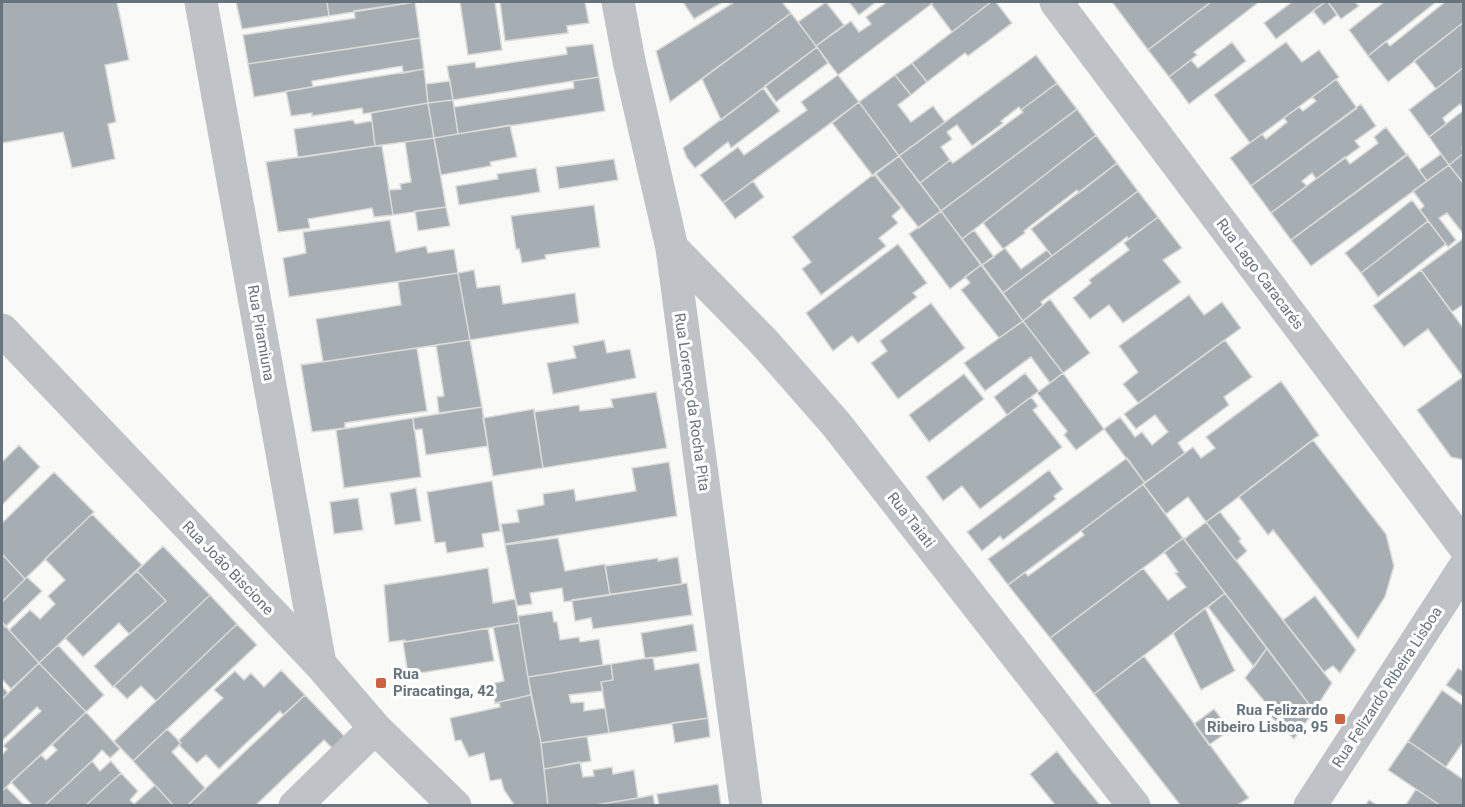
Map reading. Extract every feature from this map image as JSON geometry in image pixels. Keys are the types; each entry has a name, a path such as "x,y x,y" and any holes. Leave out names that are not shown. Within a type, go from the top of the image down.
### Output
{"street":[{"name":"Rua Piramiuna","path":"201,2 320,664"},
{"name":"Rua Lorenço da Rocha Pita","path":"618,2 629,61 672,248 746,806"},
{"name":"Rua Lago Caracarés","path":"1056,2 1464,546"},
{"name":"Rua Taiati","path":"672,248 764,341 836,424 1134,806"},
{"name":"Rua João Biscione","path":"2,330 320,664 375,728 455,806"},
{"name":"Rua Felizardo Ribeira Lisboa","path":"1310,806 1464,568"},
{"path":"295,806 375,728"}],"building":[{"path":"2,2 117,2 129,60 105,65 116,122 108,124 115,159 72,168 63,132 2,143"},
{"path":"236,2 327,2 329,16 242,29"},
{"path":"327,2 415,2 329,16"},
{"path":"415,2 420,38 248,64 243,35 355,18 354,11"},
{"path":"460,2 495,2 502,50 468,55"},
{"path":"500,2 585,2 589,23 567,26 568,33 505,41"},
{"path":"683,2 723,2 694,19"},
{"path":"734,2 782,2 791,13 670,102 656,51"},
{"path":"826,2 844,25 816,46 798,22"},
{"path":"849,2 876,2 859,15"},
{"path":"887,2 934,2 838,75 816,46 851,21 859,32 871,24 866,17"},
{"path":"934,2 991,2 952,32 931,4"},
{"path":"991,2 996,2 1012,23 968,56 965,53 927,82 912,63"},
{"path":"1112,2 1211,2 1148,50"},
{"path":"1211,2 1259,2 1194,52 1197,55 1169,77 1148,50"},
{"path":"1292,2 1325,2 1276,39 1264,23"},
{"path":"1328,2 1337,15 1324,25 1313,11"},
{"path":"1328,2 1355,2 1359,6 1341,19"},
{"path":"1384,2 1436,2 1368,56 1349,30"},
{"path":"1445,2 1464,2 1464,22 1388,82 1368,56 1386,41 1390,46"},
{"path":"791,13 817,47 721,120 702,79"},
{"path":"1464,22 1464,67 1436,89 1414,61"},
{"path":"420,38 424,69 403,73 402,66 312,81 313,87 254,97 248,64"},
{"path":"1232,42 1246,61 1189,104 1169,77 1191,60 1198,68"},
{"path":"1286,42 1302,62 1319,50 1339,77 1250,143 1214,95"},
{"path":"593,44 599,77 453,100 447,66 475,62 476,68 567,54 566,47"},
{"path":"817,47 828,63 776,102 765,86"},
{"path":"1036,55 1057,83 1021,110 1019,107 1001,121 1003,123 972,146 957,125 947,132 952,139 941,147 950,160 920,183 899,156"},
{"path":"912,63 927,82 911,95 895,75"},
{"path":"1464,67 1464,109 1460,104 1443,118 1446,124 1429,137 1409,110"},
{"path":"424,69 428,103 363,114 362,108 312,116 312,113 291,116 286,91"},
{"path":"838,75 859,102 723,203 700,175 738,147 744,155 807,110 801,102"},
{"path":"895,75 911,95 898,105 911,122 933,106 945,122 899,156 859,102"},
{"path":"599,77 605,111 458,134 454,107 574,88 573,81"},
{"path":"1336,79 1357,108 1251,186 1230,158 1262,134 1266,139 1287,122 1284,118 1299,107 1303,111 1316,101 1312,97"},
{"path":"450,81 453,100 428,103 426,84"},
{"path":"1057,83 1077,109 941,211 920,183 950,160 953,163 1023,112 1021,110"},
{"path":"763,88 780,111 731,148 728,142 695,168 683,148"},
{"path":"453,100 458,134 434,138 428,103"},
{"path":"859,102 899,156 873,176 832,123"},
{"path":"428,103 434,138 375,146 371,113"},
{"path":"1361,104 1376,126 1355,141 1360,147 1316,179 1312,173 1302,181 1307,186 1271,213 1251,186"},
{"path":"1077,109 1096,135 962,239 941,211"},
{"path":"1464,110 1464,147 1462,148 1464,153 1449,165 1429,137"},
{"path":"353,120 355,124 372,121 375,146 298,158 294,129"},
{"path":"510,125 517,157 490,162 491,166 441,175 434,138"},
{"path":"1386,127 1407,155 1291,240 1271,213 1345,157 1350,164 1378,143 1374,137"},
{"path":"1096,135 1117,163 1079,193 1077,190 1003,249 983,223"},
{"path":"434,138 446,207 393,215 389,190 401,189 400,184 411,182 405,142"},
{"path":"382,146 393,215 374,217 372,208 308,219 310,228 278,232 266,162"},
{"path":"1464,153 1464,184 1449,165"},
{"path":"1407,154 1427,181 1311,266 1291,240"},
{"path":"1441,154 1449,165 1427,181 1419,170"},
{"path":"899,156 941,211 919,228 875,173"},
{"path":"614,159 618,180 559,189 556,167"},
{"path":"1117,163 1138,191 1052,256 1031,229"},
{"path":"1449,165 1464,184 1464,235 1447,213 1439,218 1456,240 1448,247 1420,210 1424,206 1413,191"},
{"path":"536,168 540,192 459,205 456,186 498,179 497,174"},
{"path":"874,174 901,208 892,216 898,223 879,238 886,246 821,295 802,269 811,262 792,237"},
{"path":"753,181 764,197 735,219 723,203"},
{"path":"1138,191 1158,217 1128,239 1127,237 1041,302 1043,305 1023,321 1003,293"},
{"path":"1412,200 1428,221 1361,273 1345,253"},
{"path":"594,205 600,247 545,255 546,259 522,263 519,249 516,249 511,216"},
{"path":"446,207 450,226 418,231 415,211"},
{"path":"941,211 981,265 950,289 909,234"},
{"path":"1158,217 1182,248 1163,260 1181,282 1123,323 1109,305 1090,319 1073,298 1091,283 1089,280 1129,250 1124,243"},
{"path":"390,220 396,252 426,246 428,253 454,249 458,273 289,297 283,258 306,253 303,232"},
{"path":"1428,221 1446,244 1378,297 1361,273"},
{"path":"974,230 994,257 982,265 962,239"},
{"path":"1464,238 1464,304 1452,312 1421,270"},
{"path":"898,244 927,283 913,293 917,297 858,343 852,336 833,351 806,313"},
{"path":"1005,248 1021,269 1047,250 1052,256 1003,293 982,265"},
{"path":"981,265 1023,321 999,338 961,290 970,283 965,277"},
{"path":"474,270 477,288 500,285 503,304 575,293 579,323 470,340 458,273"},
{"path":"1421,270 1464,329 1463,377 1428,329 1404,347 1373,306"},
{"path":"458,273 470,340 323,362 316,319 401,305 398,282"},
{"path":"1189,295 1204,315 1222,302 1241,328 1138,403 1123,384 1138,372 1119,346"},
{"path":"1050,299 1090,353 1063,373 1023,321"},
{"path":"931,303 965,348 898,399 871,363 887,351 880,341"},
{"path":"1023,321 1063,373 1050,383 1031,357 985,391 964,363"},
{"path":"470,340 482,407 439,413 437,397 444,396 436,345"},
{"path":"604,340 607,353 630,349 636,378 553,394 547,363 576,358 573,346"},
{"path":"1225,340 1252,377 1224,397 1229,405 1178,443 1185,453 1145,483 1104,429 1120,417 1135,437 1142,432 1152,445 1168,432 1155,415 1136,429 1124,414"},
{"path":"417,348 427,411 345,423 345,428 312,432 301,365"},
{"path":"1025,373 1039,391 1007,415 994,397"},
{"path":"1063,373 1104,429 1076,450 1064,435 1067,431 1037,393"},
{"path":"964,374 984,399 929,442 909,415"},
{"path":"1464,376 1464,460 1451,457 1417,410"},
{"path":"1281,381 1319,435 1206,522 1188,497 1166,514 1143,484 1193,447 1201,458 1215,448 1206,437"},
{"path":"656,392 667,448 543,468 534,412 579,405 580,411 613,407 611,399"},
{"path":"1031,397 1038,406 1033,410 1062,447 980,509 962,486 943,501 926,477"},
{"path":"482,407 488,446 426,455 422,429 414,430 413,418"},
{"path":"534,409 543,468 493,476 483,418"},
{"path":"413,418 421,477 344,488 336,430"},
{"path":"1313,440 1386,534 1394,566 1385,597 1358,639 1273,530 1268,535 1239,497"},
{"path":"19,445 40,467 2,505 2,462"},
{"path":"1127,458 1145,483 1008,585 988,559"},
{"path":"669,462 677,516 505,544 501,524 519,522 517,510 544,505 543,494 574,489 576,501 636,491 632,468"},
{"path":"1049,470 1063,489 1054,496 1056,499 1003,540 1000,536 982,551 967,532"},
{"path":"54,472 94,512 25,579 2,554 2,523"},
{"path":"492,481 500,531 482,534 484,547 447,553 445,542 435,543 427,492"},
{"path":"1143,484 1183,538 1050,638 1008,585 1025,572 1028,576 1084,535 1081,531"},
{"path":"416,488 421,521 395,525 390,493"},
{"path":"358,498 363,530 334,534 330,502"},
{"path":"1220,512 1241,539 1239,541 1247,551 1236,561 1206,522"},
{"path":"92,514 142,565 39,663 9,630 30,610 40,619 55,604 48,596 65,580 45,559"},
{"path":"1206,522 1332,683 1314,711 1184,539"},
{"path":"558,538 565,571 605,564 610,595 564,602 562,588 530,593 532,604 517,606 505,545"},
{"path":"1183,538 1225,593 1094,694 1050,638 1143,568 1168,600 1186,587 1175,573 1178,572 1164,552"},
{"path":"163,546 210,595 113,687 94,666 166,601 137,571"},
{"path":"2,554 25,579 2,602"},
{"path":"678,557 682,584 610,595 605,566"},
{"path":"488,568 493,603 515,599 519,623 405,642 405,640 389,642 384,585"},
{"path":"137,571 166,601 129,634 119,623 83,657 65,638"},
{"path":"27,577 42,591 5,627 2,622 2,602"},
{"path":"687,583 692,615 593,629 591,618 575,621 572,600"},
{"path":"1225,593 1267,648 1254,667 1208,607"},
{"path":"210,595 237,624 156,701 141,686 127,699 114,686"},
{"path":"1315,596 1356,650 1340,673 1333,666 1324,672 1283,620"},
{"path":"1205,608 1235,671 1201,690 1173,633"},
{"path":"552,611 554,622 557,622 560,640 579,637 580,642 599,639 603,665 528,677 518,616"},
{"path":"2,622 39,663 11,689 2,679"},
{"path":"519,623 531,695 495,703 491,684 504,681 493,627"},
{"path":"237,624 257,645 133,761 114,741"},
{"path":"693,624 697,651 645,659 641,633"},
{"path":"488,628 494,661 408,675 403,642"},
{"path":"58,645 104,695 86,712 39,663"},
{"path":"1267,648 1314,711 1294,739 1271,717 1274,713 1245,678"},
{"path":"1144,656 1249,798 1236,806 1181,806 1094,694"},
{"path":"653,657 655,670 699,663 708,718 609,733 601,682 613,680 611,664"},
{"path":"39,663 86,712 2,791 2,755 7,749 3,746 41,711 37,707 2,741 2,699"},
{"path":"611,664 613,680 601,682 603,691 569,695 571,703 584,702 584,711 605,708 609,733 541,743 528,677"},
{"path":"1458,668 1464,672 1464,697 1446,685"},
{"path":"281,670 305,695 283,715 280,711 219,769 206,755 197,763 179,745 181,743 178,741 223,698 214,690 235,671 244,680 251,673 264,687"},
{"path":"2,686 8,693 2,699"},
{"path":"1442,690 1464,706 1464,741 1446,767 1408,741"},
{"path":"305,695 350,742 337,753 324,740 255,806 187,806"},
{"path":"531,695 541,743 548,806 515,806 504,790 501,779 490,781 484,753 469,757 461,740 455,741 450,718 500,707 499,702"},
{"path":"1214,709 1230,730 1209,745 1194,724"},
{"path":"86,712 120,749 110,758 102,750 44,806 33,806 11,782 41,755 46,760 57,750 52,745"},
{"path":"708,718 710,737 675,743 672,723"},
{"path":"167,729 181,743 172,752 205,788 187,806 174,806 133,761"},
{"path":"587,736 591,761 544,769 541,743"},
{"path":"1408,741 1464,780 1464,806 1441,806 1388,770"},
{"path":"1057,751 1101,806 1056,806 1030,774"},
{"path":"92,761 100,771 111,761 121,773 85,806 44,806"},
{"path":"580,762 583,777 594,776 593,770 612,767 613,774 634,770 638,798 589,806 548,806 544,769"},
{"path":"121,773 138,791 130,800 134,804 155,785 174,806 85,806"},
{"path":"718,784 721,806 659,806 657,794"},
{"path":"6,787 25,806 2,806 2,791"},
{"path":"1416,789 1441,806 1405,806"},
{"path":"653,795 655,806 589,806 638,798"},
{"path":"1369,800 1378,806 1365,806"}],"place":[{"name":"Rua Piracatinga, 42","path":"381,683"},
{"name":"Rua Felizardo Ribeiro Lisboa, 95","path":"1340,719"}]}
